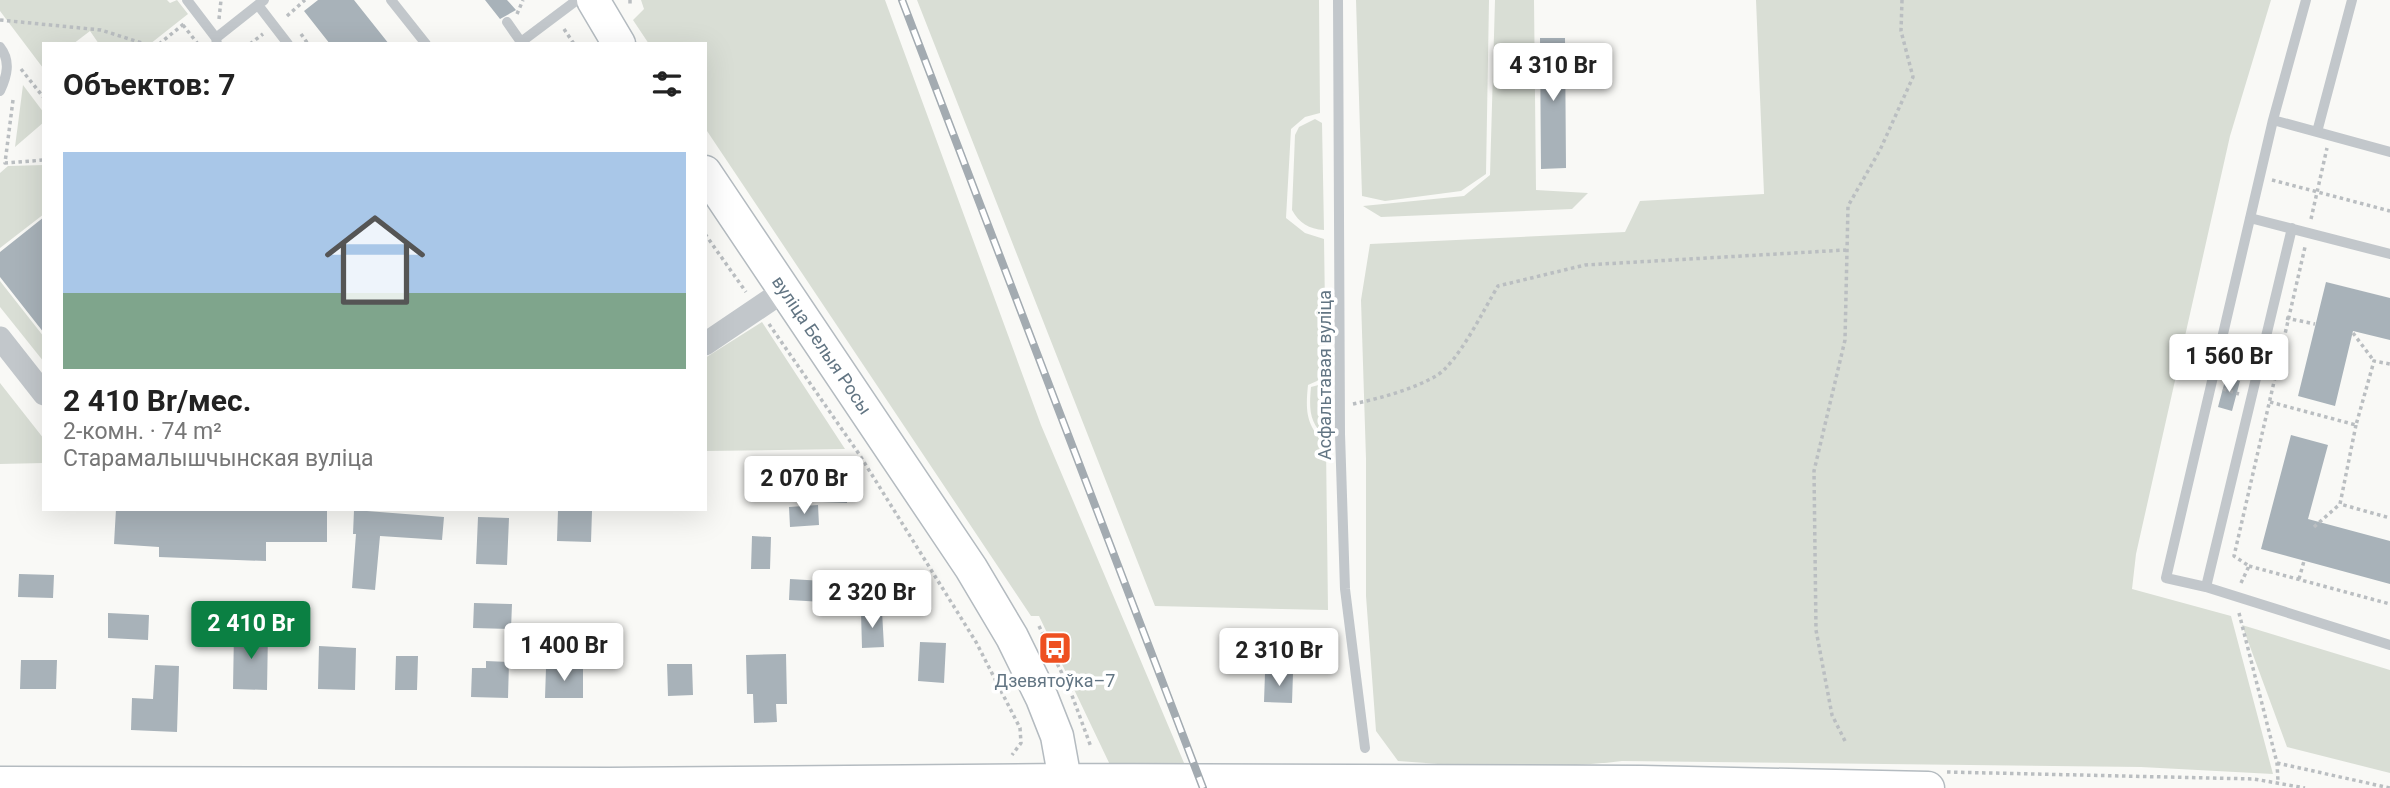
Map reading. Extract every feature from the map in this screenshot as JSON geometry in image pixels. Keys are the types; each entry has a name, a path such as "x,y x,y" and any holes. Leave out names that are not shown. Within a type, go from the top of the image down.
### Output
{"main road":[{"path":"593,0 618,42"},
{"name":"вуліца Белыя Росы","path":"707,175 971,568 1012,637 1057,736 1065,780"},
{"path":"0,783 88,786 1065,780 1928,788"}],"street":[{"path":"707,343 785,290"},
{"path":"0,338 42,391"}],"lane":[{"path":"187,0 217,41 261,2 287,42"},
{"path":"391,0 424,42"},
{"path":"507,23 521,42 577,0"},
{"name":"Асфальтавая вуліца","path":"1338,0 1340,406 1345,589 1365,748"},
{"path":"2306,0 2259,177 2166,578 2206,587 2390,645"},
{"path":"2317,132 2352,0"},
{"path":"0,47 5,53 8,75 0,91"},
{"path":"2273,120 2390,152"},
{"path":"2250,218 2390,254"},
{"path":"2206,587 2292,228"}],"path":[{"path":"305,0 286,15 306,42"},
{"path":"630,0 630,6"},
{"path":"1845,741 1832,715 1816,630 1814,471 1845,340 1848,206 1880,150 1913,77 1901,31 1902,0"},
{"path":"0,20 101,30 139,42"},
{"path":"183,24 196,42"},
{"path":"15,75 17,63 42,95"},
{"path":"14,88 5,163 42,160"},
{"path":"2330,135 2234,556 2249,566 2390,604"},
{"path":"2259,177 2390,211"},
{"path":"707,237 859,454 976,642 1020,728 1021,743 1016,752 1006,759"},
{"path":"1340,406 1385,397 1438,375 1465,341 1498,286 1585,265 1847,250"},
{"path":"2271,315 2315,324"},
{"path":"2353,333 2374,360 2390,364"},
{"path":"2314,527 2340,504 2356,425 2374,360"},
{"path":"2211,386 2356,425"},
{"path":"2340,504 2390,518"},
{"path":"2299,580 2304,561"},
{"path":"2249,566 2235,597 2277,763 2278,781"},
{"path":"1039,626 1070,690 1091,747"},
{"path":"2277,763 2390,788"},
{"path":"2255,779 2278,781 2305,788"}],"shaded area":[{"path":"0,0 167,0 170,3 177,0 188,14 153,42 98,42 90,31 76,42 42,42 42,67 0,11"},
{"path":"641,0 885,0 1041,425 1187,770 1112,769 1039,616 1031,616 707,131 707,42 648,42 633,20 644,9"},
{"path":"917,0 1319,0 1320,113 1305,117 1291,129 1286,218 1305,233 1324,239 1326,377 1308,385 1307,404 1311,425 1326,446 1328,610 1155,606"},
{"path":"1356,0 1489,0 1486,174 1461,191 1385,201 1362,196"},
{"path":"1495,0 1534,0 1536,190 1588,193 1572,209 1381,217 1363,206 1464,196 1490,175"},
{"path":"1756,0 2271,0 2230,136 2136,554 2132,589 2231,616 2273,774 2141,767 1622,761 1538,767 1454,765 1398,761 1376,731 1366,596 1366,459 1361,300 1370,244 1625,232 1640,201 1764,194"},
{"path":"23,85 42,110 42,124 15,147"},
{"path":"1315,119 1322,123 1324,230 1305,224 1292,210 1295,135 1299,127"},
{"path":"42,165 42,216 0,248 0,173 8,166"},
{"path":"0,281 42,334 42,360 0,307"},
{"path":"762,322 845,449 707,451 707,357"},
{"path":"0,383 42,436 42,463 0,464"},
{"path":"1326,383 1329,403 1326,437 1313,421 1310,402 1311,387"},
{"path":"2242,625 2390,670 2390,773 2287,747"}],"building":[{"path":"318,0 354,0 387,42 328,42 304,11"},
{"path":"485,0 507,0 516,10 500,19"},
{"path":"1540,38 1565,38 1566,168 1541,169"},
{"path":"42,219 42,330 0,277 0,252"},
{"path":"2326,282 2390,298 2390,340 2353,331 2335,406 2298,396"},
{"path":"2226,377 2240,381 2232,411 2218,407"},
{"path":"2291,435 2328,445 2308,519 2390,541 2390,584 2261,549"},
{"path":"824,477 848,479 847,503 822,502"},
{"path":"818,505 819,525 790,527 789,507"},
{"path":"116,511 327,511 327,542 266,542 266,561 159,557 159,547 114,544"},
{"path":"354,511 444,517 442,540 380,536 375,590 352,588 356,534 353,534"},
{"path":"558,511 592,511 591,542 557,541"},
{"path":"478,517 509,518 507,565 476,564"},
{"path":"752,536 771,537 770,569 751,569"},
{"path":"19,574 54,575 53,598 18,597"},
{"path":"790,579 824,581 823,602 789,600"},
{"path":"474,603 512,604 511,629 473,628"},
{"path":"882,611 884,647 862,648 861,612"},
{"path":"108,613 149,615 148,640 108,638"},
{"path":"234,631 268,632 267,690 233,689"},
{"path":"920,642 946,643 944,683 918,681"},
{"path":"319,646 356,648 355,690 318,689"},
{"path":"786,654 787,704 776,704 777,722 754,723 753,694 747,694 746,655"},
{"path":"396,656 418,656 417,690 395,690"},
{"path":"21,660 57,660 56,689 20,689"},
{"path":"486,661 509,662 508,698 471,697 472,668 486,668"},
{"path":"667,664 692,664 693,695 668,696"},
{"path":"155,665 179,666 177,732 131,730 132,698 153,699"},
{"path":"546,668 583,668 583,698 545,698"},
{"path":"1265,673 1293,673 1292,703 1264,702"}],"railway":[{"path":"902,0 1203,788"}],"place":[{"name":"Дзевятоўка–7","path":"1055,648"}]}
